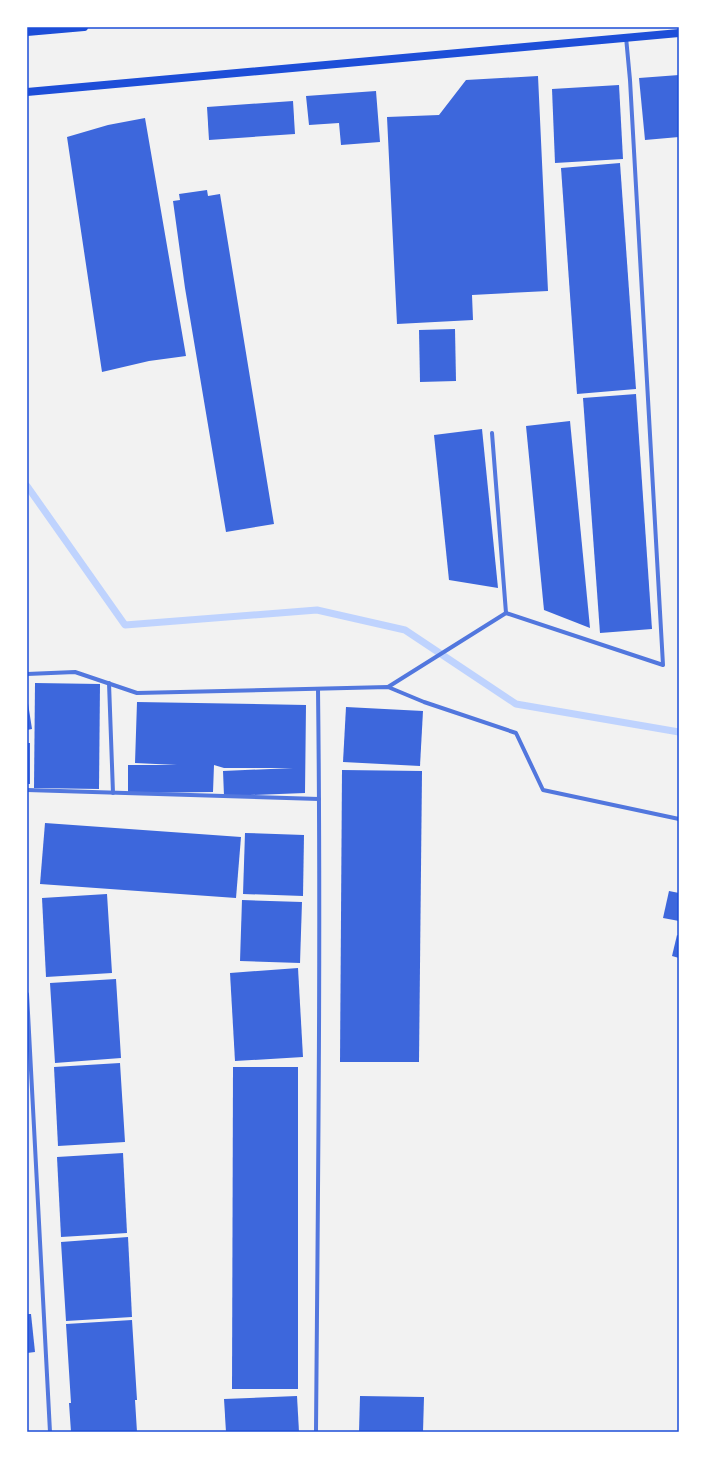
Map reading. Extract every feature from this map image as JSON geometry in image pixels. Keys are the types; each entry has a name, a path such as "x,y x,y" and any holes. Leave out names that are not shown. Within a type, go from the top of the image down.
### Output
{"main road":[{"path":"27,32 84,27"},
{"path":"27,92 679,32"}],"street":[{"path":"506,613 663,665 630,80 626,37"},
{"path":"492,433 506,613"},
{"path":"388,687 506,613"},
{"path":"27,674 75,672 137,693 388,687 424,702 516,733 543,790 679,819"},
{"path":"109,683 113,793"},
{"path":"316,1432 319,799 318,689"},
{"path":"27,790 319,799"},
{"path":"27,994 50,1432"}],"building":[{"path":"679,75 679,137 645,140 639,78"},
{"path":"538,76 548,291 472,295 473,320 397,324 387,117 439,115 466,80"},
{"path":"619,85 623,159 555,163 552,89"},
{"path":"376,91 380,142 341,145 339,123 309,125 306,96"},
{"path":"293,101 295,134 209,140 207,107"},
{"path":"145,118 186,356 149,361 102,372 67,137 108,125"},
{"path":"620,163 636,389 577,394 561,168"},
{"path":"207,190 208,196 220,194 274,524 226,532 185,288 173,201 180,200 179,194"},
{"path":"455,329 456,381 420,382 419,330"},
{"path":"636,394 652,629 600,633 583,398"},
{"path":"570,421 590,628 544,610 526,426"},
{"path":"482,429 498,588 449,580 434,435"},
{"path":"35,683 100,684 99,789 34,788"},
{"path":"27,697 32,729 27,730"},
{"path":"137,702 306,705 305,793 224,796 223,771 293,768 224,768 214,765 213,792 128,793 128,765 177,765 135,763"},
{"path":"346,707 423,711 420,766 343,762"},
{"path":"27,743 30,743 30,784 27,784"},
{"path":"342,770 422,771 419,1062 340,1062"},
{"path":"45,823 241,837 236,898 40,884"},
{"path":"245,833 304,835 303,896 243,894"},
{"path":"669,891 679,893 679,921 663,918"},
{"path":"107,894 112,973 46,977 42,898"},
{"path":"242,900 302,902 300,963 240,961"},
{"path":"677,935 679,936 679,958 672,956"},
{"path":"298,968 303,1057 235,1061 230,973"},
{"path":"116,979 121,1058 55,1063 50,983"},
{"path":"120,1063 125,1142 58,1146 54,1067"},
{"path":"233,1067 298,1067 298,1389 232,1389"},
{"path":"123,1153 127,1233 61,1237 57,1157"},
{"path":"128,1237 132,1317 66,1321 61,1242"},
{"path":"27,1314 31,1314 35,1352 27,1353"},
{"path":"132,1320 137,1400 135,1400 137,1432 71,1432 69,1403 71,1403 66,1324"},
{"path":"297,1396 299,1432 226,1432 224,1399"},
{"path":"360,1396 424,1397 423,1432 359,1432"}],"waterway":[{"path":"27,486 125,625 317,610 405,630 516,704 679,732"}]}
